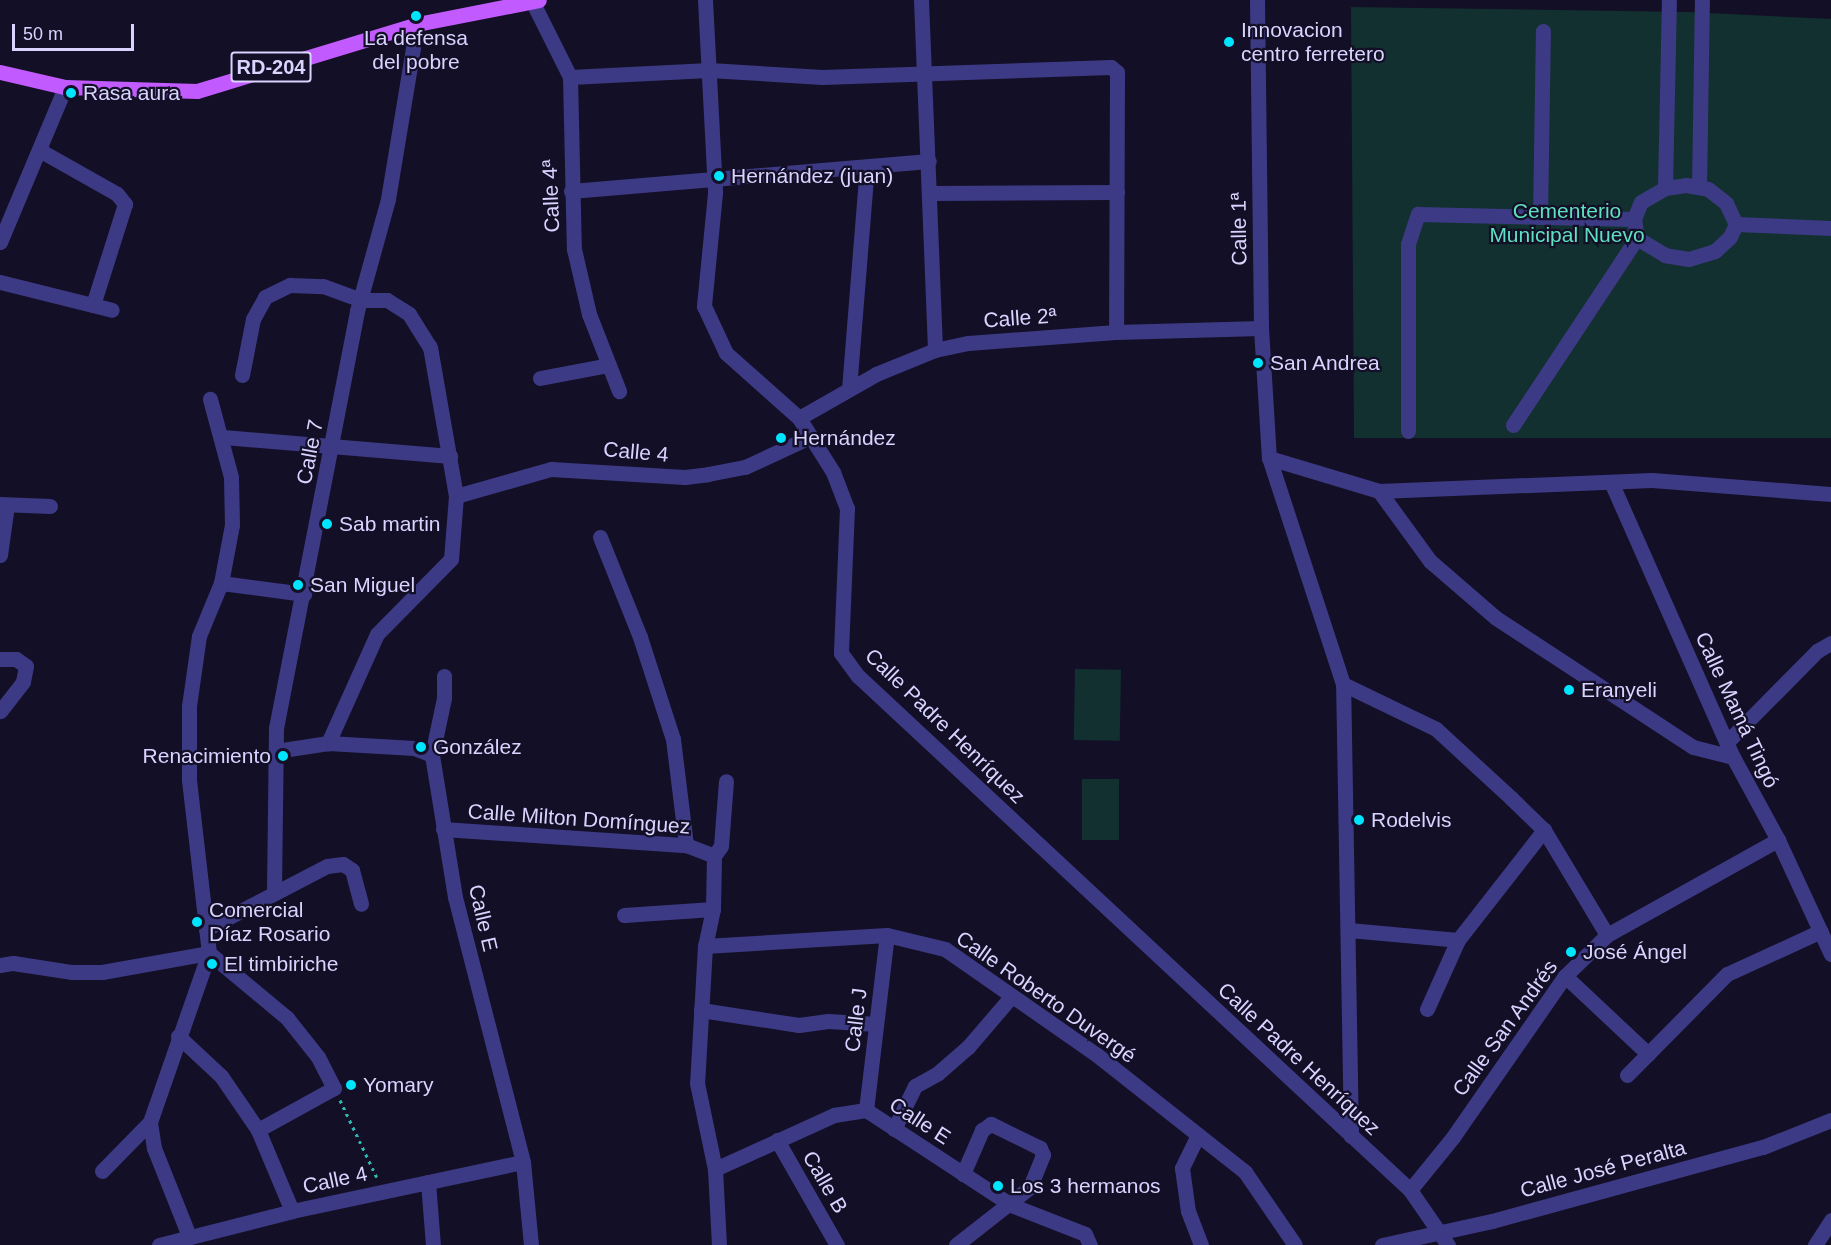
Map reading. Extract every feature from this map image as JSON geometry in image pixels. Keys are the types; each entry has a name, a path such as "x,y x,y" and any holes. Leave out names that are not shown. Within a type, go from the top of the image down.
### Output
{"main road":[{"name":"RD-204","path":"0,72 65,87 197,91 417,24 536,1"}],"street":[{"name":"Calle Padre Henríquez","path":"705,0 715,179 704,306 711,329 726,353 800,418 833,472 847,508 841,653 858,676 1410,1190 1444,1239"},
{"path":"921,0 922,71 929,161 935,350"},
{"name":"Calle 1ª","path":"1257,0 1262,328 1269,458 1343,684 1351,1136"},
{"path":"1665,188 1669,0"},
{"path":"1699,187 1702,0"},
{"name":"Calle 4ª","path":"536,1 570,77 570,191 574,249 589,314 619,391"},
{"name":"Calle 7","path":"274,891 276,728 361,300 388,199 417,24"},
{"path":"1540,217 1543,31"},
{"path":"570,77 709,70 822,77 922,71 1115,69 1116,332"},
{"path":"0,242 65,87"},
{"path":"40,151 117,194 125,204 93,305"},
{"path":"570,191 929,161"},
{"path":"849,389 867,167"},
{"path":"1513,425 1637,238 1634,219 1641,202 1665,188 1708,189 1726,202 1736,224 1730,237 1715,251 1689,259 1665,255 1637,238"},
{"path":"929,193 1117,192"},
{"path":"1408,431 1408,244 1418,214 1634,219"},
{"path":"1736,224 1831,228"},
{"path":"0,282 112,310"},
{"path":"242,375 253,319 265,297 291,285 323,286 361,300 387,300 409,314 430,347 456,496 451,559 377,634 328,743"},
{"name":"Calle 2ª","path":"800,418 876,374 935,350 968,343 1116,332 1262,328"},
{"path":"540,378 609,365"},
{"path":"102,1171 150,1122 178,1036 209,953 189,780 189,706 199,636 221,583 232,525 231,477 223,437 210,399"},
{"path":"223,437 332,449 450,456"},
{"name":"Calle 4","path":"456,496 551,470 685,477 708,474 744,467 810,437"},
{"path":"1269,458 1379,491 1652,480 1831,494"},
{"name":"Calle Mamá Tingó","path":"1611,482 1728,741 1733,757 1778,840 1831,954"},
{"path":"1379,491 1430,561 1496,618 1693,747 1733,757"},
{"path":"0,555 4,505 50,506"},
{"path":"600,537 640,637 673,739 686,845"},
{"path":"221,583 304,594"},
{"path":"1728,741 1817,651 1831,644"},
{"path":"0,660 16,659 26,666 23,682 0,711"},
{"path":"276,751 328,743 414,748 432,755 444,698 444,676"},
{"path":"1343,684 1436,729 1544,830 1607,935"},
{"name":"Calle E","path":"432,755 456,897 522,1162 531,1245"},
{"path":"714,856 721,846 726,781"},
{"name":"Calle Milton Domínguez","path":"443,829 686,845 714,856 713,909 705,946 697,1083 715,1169 719,1245"},
{"path":"1427,1009 1458,940 1544,830"},
{"name":"Calle San Andrés","path":"1410,1190 1454,1137 1565,976 1607,935 1778,840"},
{"path":"206,929 274,891 327,866 343,864 352,870 361,904"},
{"path":"624,915 713,909"},
{"path":"1349,930 1458,940"},
{"path":"1627,1075 1727,974 1821,931"},
{"name":"Calle Roberto Duvergé","path":"705,946 887,935 945,949 1010,998 1097,1055 1245,1172 1295,1245"},
{"name":"Calle J","path":"866,1110 887,935"},
{"path":"0,965 102,972 209,953 287,1017 318,1057 334,1088 258,1130"},
{"path":"1565,976 1648,1054"},
{"path":"894,1129 915,1086 938,1073 968,1047 1010,998"},
{"path":"701,1010 799,1025 828,1022 876,1024"},
{"path":"178,1036 221,1076 258,1130 292,1211"},
{"name":"Calle E","path":"715,1169 834,1115 866,1110 1011,1205 1085,1234 1090,1245"},
{"name":"Calle José Peralta","path":"1382,1245 1444,1239 1763,1147 1831,1120"},
{"path":"150,1122 154,1148 189,1236"},
{"path":"956,1245 1011,1205 1030,1187 1041,1161 1040,1148 992,1124 986,1126 963,1174"},
{"path":"1198,1135 1182,1168 1188,1211 1201,1245"},
{"name":"Calle B","path":"777,1140 837,1245"},
{"name":"Calle 4","path":"159,1245 292,1211 522,1162"},
{"path":"428,1182 433,1245"},
{"path":"1815,1245 1831,1220"}],"path":[{"path":"334,1088 383,1191"}],"green space":[{"name":"Cementerio Municipal Nuevo","path":"1351,7 1688,12 1831,19 1831,438 1354,438"},
{"path":"1075,669 1121,670 1120,741 1074,740"},
{"path":"1082,779 1119,779 1119,840 1082,840"}],"place":[{"name":"La defensa del pobre","path":"416,16"},
{"name":"Innovacion centro ferretero","path":"1229,42"},
{"name":"Rasa aura","path":"71,93"},
{"name":"Hernández (juan)","path":"719,176"},
{"name":"San Andrea","path":"1258,363"},
{"name":"Hernández","path":"781,438"},
{"name":"Sab martin","path":"327,524"},
{"name":"San Miguel","path":"298,585"},
{"name":"Eranyeli","path":"1569,690"},
{"name":"González","path":"421,747"},
{"name":"Renacimiento","path":"283,756"},
{"name":"Rodelvis","path":"1359,820"},
{"name":"Comercial Díaz Rosario","path":"197,922"},
{"name":"José Ángel","path":"1571,952"},
{"name":"El timbiriche","path":"212,964"},
{"name":"Yomary","path":"351,1085"},
{"name":"Los 3 hermanos","path":"998,1186"}]}
